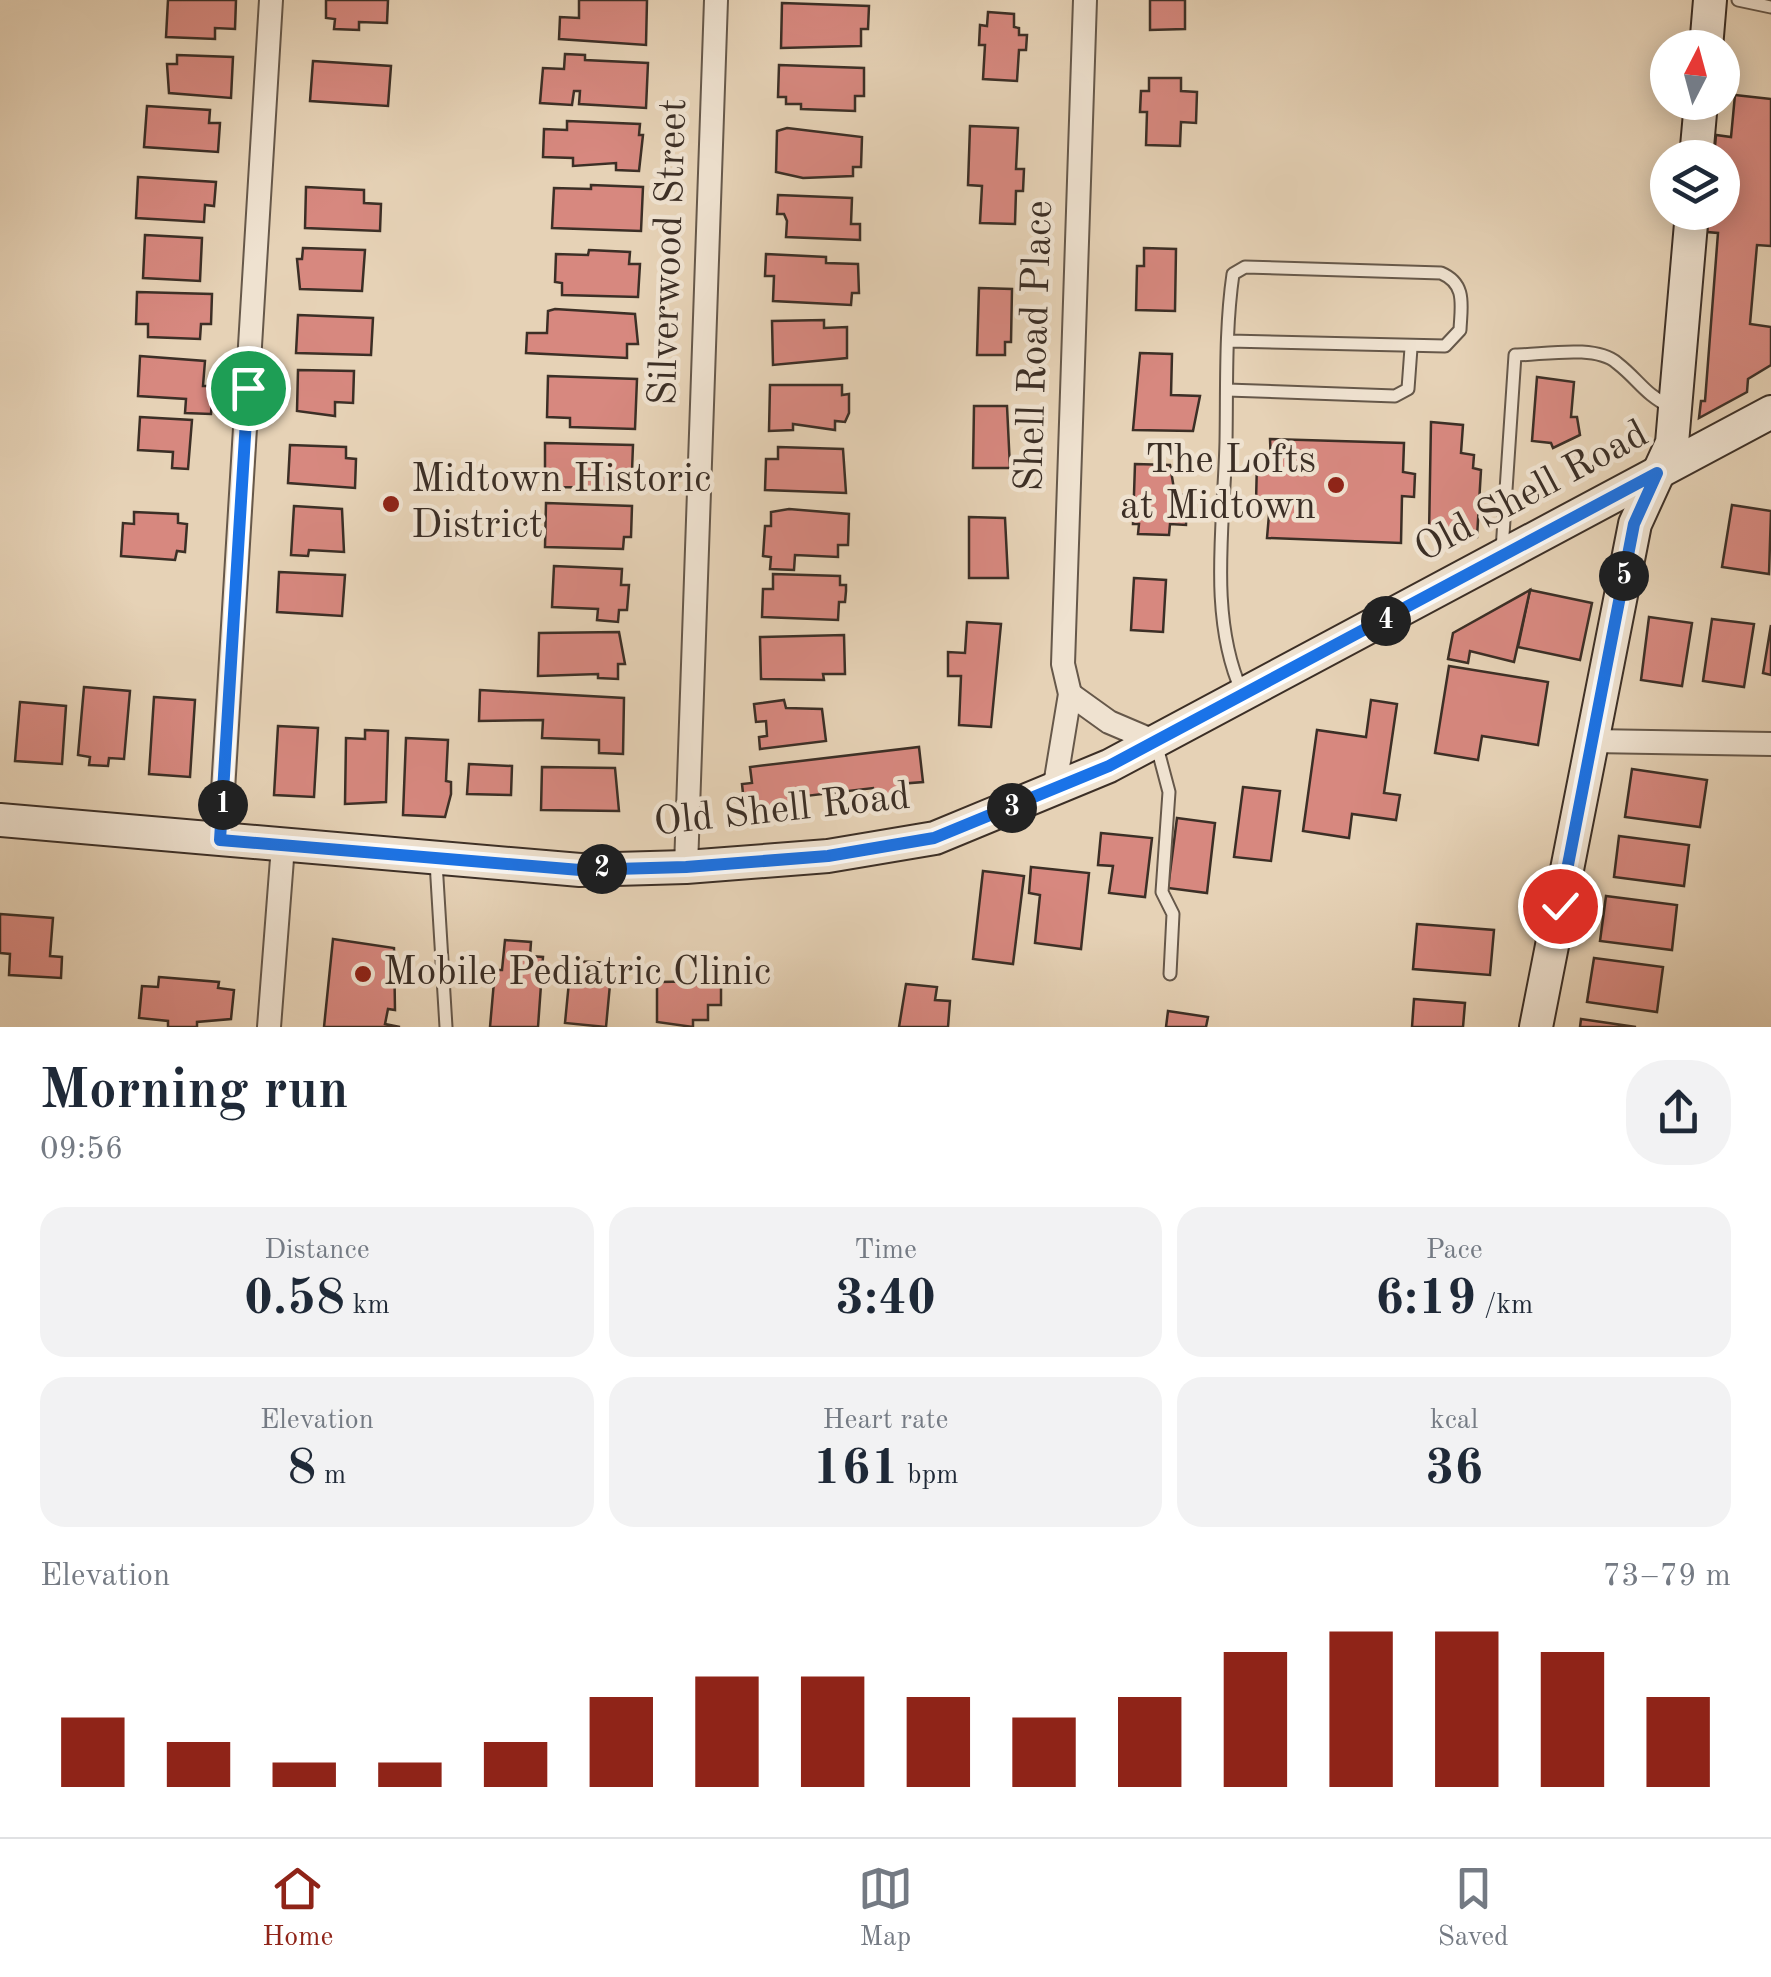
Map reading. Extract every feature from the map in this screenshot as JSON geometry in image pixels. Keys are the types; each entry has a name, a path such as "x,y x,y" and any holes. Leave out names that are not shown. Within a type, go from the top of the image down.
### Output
{"street":[{"path":"220,840 272,0"},
{"name":"Silverwood Street","path":"686,867 716,0"},
{"name":"Shell Road Place","path":"1054,791 1070,694 1063,664 1085,0"},
{"path":"1708,30 1710,0"},
{"path":"1536,1027 1634,524 1672,443 1690,230"},
{"name":"Old Shell Road","path":"0,820 580,870 828,856 934,838 1054,791 1156,742 1771,412"},
{"path":"1070,694 1109,722 1156,742"},
{"path":"1592,741 1771,744"},
{"path":"270,1027 283,846"}],"lane":[{"path":"1738,0 1771,7"},
{"path":"1229,341 1411,348 1453,342 1460,330 1461,292 1452,277 1441,273 1245,268 1232,274 1229,341 1227,390 1222,604 1229,663 1244,696"},
{"path":"1227,390 1395,396 1408,389 1411,348"},
{"path":"1502,554 1514,355 1591,354 1615,360 1645,394 1675,409"},
{"path":"1156,742 1169,792 1162,892 1173,914 1170,974"},
{"path":"436,860 446,1027"}],"building":[{"path":"168,0 236,0 235,29 215,28 215,39 166,37"},
{"path":"326,0 388,0 387,23 359,22 359,30 334,29 335,19 326,18"},
{"path":"579,0 647,0 646,45 559,39 560,17 579,18"},
{"path":"1150,0 1185,0 1185,29 1150,30"},
{"path":"782,3 869,6 868,29 861,29 861,46 781,48"},
{"path":"988,12 1014,14 1014,27 1019,28 1019,35 1027,35 1026,50 1019,50 1017,81 983,79 985,45 979,45 980,25 987,26"},
{"path":"565,54 585,55 585,60 648,63 646,108 579,104 580,91 574,91 572,105 540,103 543,68 564,69"},
{"path":"177,55 233,57 231,98 169,93 167,64 177,64"},
{"path":"313,61 391,66 388,106 310,101"},
{"path":"779,65 864,68 864,96 855,96 855,111 801,109 801,104 786,104 786,97 778,97"},
{"path":"1149,78 1181,78 1181,91 1197,92 1196,123 1181,122 1180,146 1146,145 1147,112 1140,112 1141,91 1149,91"},
{"path":"1740,96 1771,99 1771,246 1757,245 1750,324 1771,327 1771,365 1748,379 1747,392 1699,418 1701,401 1705,401 1718,233 1707,230 1740,230 1740,140 1716,140 1716,135 1731,137 1733,120 1740,120"},
{"path":"147,106 210,110 209,123 220,123 218,152 144,147"},
{"path":"567,121 640,124 639,135 643,135 639,171 616,170 616,163 573,166 573,158 543,157 544,129 567,130"},
{"path":"970,126 1018,128 1016,169 1024,169 1023,191 1016,191 1015,224 980,223 982,186 968,185"},
{"path":"787,128 862,137 861,167 853,167 853,176 803,178 776,172 777,131"},
{"path":"138,177 216,182 214,206 205,205 204,222 136,218"},
{"path":"591,185 643,187 641,231 552,228 554,188 591,189"},
{"path":"306,187 364,190 364,203 381,204 380,231 305,228"},
{"path":"778,195 852,198 851,224 860,224 860,240 786,237 787,221 784,214 777,214"},
{"path":"145,235 202,238 200,281 143,278"},
{"path":"303,248 365,250 362,291 300,289 297,259 302,259"},
{"path":"1144,248 1176,249 1175,311 1136,310 1137,266 1144,266"},
{"path":"589,250 630,252 629,264 640,264 638,297 562,295 562,283 555,282 556,254 588,255"},
{"path":"766,254 826,257 826,263 858,264 859,293 852,293 851,305 773,301 774,276 765,276"},
{"path":"979,288 1012,289 1011,342 1005,342 1005,355 977,355"},
{"path":"137,292 212,294 211,324 201,324 200,339 148,337 148,324 136,324"},
{"path":"548,311 635,314 638,344 627,344 627,358 526,353 527,333 547,333"},
{"path":"298,315 373,318 371,355 296,353"},
{"path":"824,320 824,328 847,327 847,358 773,365 772,321"},
{"path":"1140,353 1172,354 1171,395 1200,396 1193,431 1133,430"},
{"path":"140,356 205,361 203,386 213,386 211,414 185,413 186,399 138,396"},
{"path":"298,370 354,371 353,403 335,402 335,416 297,411"},
{"path":"548,376 637,379 635,429 570,427 570,418 547,417"},
{"path":"1537,377 1574,382 1571,417 1577,417 1580,435 1553,448 1551,443 1532,441"},
{"path":"770,385 842,385 842,395 849,394 849,413 845,422 835,421 835,430 793,424 793,430 769,431"},
{"path":"974,406 1007,406 1010,468 973,468"},
{"path":"140,417 192,420 188,469 172,468 173,452 138,450"},
{"path":"1431,422 1463,425 1461,453 1474,455 1473,468 1481,470 1477,537 1429,535"},
{"name":"The Lofts at Midtown","path":"1270,439 1404,443 1403,472 1415,474 1414,497 1402,496 1401,543 1267,538 1270,503 1256,502 1257,462 1271,463"},
{"path":"545,443 633,445 632,471 624,471 623,485 610,488 556,487 545,470"},
{"path":"290,445 346,447 346,458 356,459 355,488 288,483"},
{"path":"778,447 843,449 846,493 765,490 766,459 778,459"},
{"path":"1135,464 1170,465 1175,495 1187,495 1186,525 1170,524 1169,535 1138,534 1139,524 1133,524"},
{"path":"546,503 632,506 631,537 624,537 623,549 545,547"},
{"path":"1732,505 1771,511 1769,574 1722,567"},
{"path":"294,506 342,509 344,552 309,550 308,556 291,555"},
{"path":"789,509 849,514 848,545 838,545 838,557 795,555 794,570 770,569 771,557 763,556 765,526 771,526 771,512"},
{"path":"134,512 178,514 178,523 187,524 185,552 177,551 175,560 121,556 123,523 134,524"},
{"path":"969,517 1005,518 1008,578 969,578"},
{"path":"554,566 622,569 621,585 629,585 627,610 619,610 618,622 597,620 598,609 552,607"},
{"path":"279,572 345,575 342,616 277,612"},
{"path":"773,574 840,576 840,585 846,585 846,591 845,602 839,602 838,620 762,617 763,589 773,589"},
{"path":"1134,578 1166,580 1163,632 1131,630"},
{"path":"1530,590 1592,603 1580,660 1518,647"},
{"path":"1530,590 1514,662 1470,651 1468,663 1448,659 1453,633"},
{"path":"1649,617 1692,623 1682,686 1641,680"},
{"path":"1712,619 1754,624 1744,687 1703,681"},
{"path":"967,622 1001,624 991,727 959,725 961,676 948,676 948,652 965,653"},
{"path":"1771,625 1771,675 1763,673"},
{"path":"619,632 625,664 618,664 618,679 598,678 598,674 538,676 539,633"},
{"path":"844,635 845,674 823,674 824,680 761,679 760,637"},
{"path":"1449,666 1548,682 1538,745 1482,736 1478,760 1435,753"},
{"path":"84,687 130,691 124,759 109,758 108,766 89,765 90,757 78,755"},
{"path":"480,690 624,698 623,754 599,753 599,740 542,738 543,720 479,721"},
{"path":"154,697 195,700 190,777 149,774"},
{"path":"784,700 786,708 822,709 826,741 760,749 759,737 767,736 766,721 756,722 754,704"},
{"path":"1371,700 1397,704 1384,793 1400,795 1396,820 1352,814 1349,838 1303,831 1317,730 1366,737"},
{"path":"20,702 66,706 62,764 15,761"},
{"path":"278,726 318,728 314,797 274,795"},
{"path":"365,730 388,731 386,802 345,804 346,738 365,739"},
{"path":"406,738 448,740 446,781 451,782 451,794 445,817 403,815"},
{"path":"919,747 923,782 899,784 900,793 875,796 873,788 805,796 805,801 792,802 793,816 751,821 749,802 744,803 742,784 752,783 750,767"},
{"path":"469,764 512,766 511,795 467,794"},
{"path":"542,767 615,768 619,811 541,810"},
{"path":"1632,769 1707,780 1700,827 1625,817"},
{"path":"1243,787 1280,791 1271,861 1234,857"},
{"path":"1177,818 1215,823 1207,893 1168,888"},
{"path":"1101,833 1152,838 1145,897 1109,893 1113,866 1098,865"},
{"path":"1619,836 1689,845 1684,886 1614,877"},
{"path":"1031,867 1089,873 1081,949 1035,943 1040,895 1029,893"},
{"path":"983,871 1024,876 1013,964 973,959"},
{"path":"1606,896 1677,905 1672,950 1600,941"},
{"path":"0,914 53,918 50,956 62,957 61,978 9,975 10,954 0,953"},
{"path":"1417,924 1494,930 1490,975 1413,969"},
{"name":"Mobile Pediatric Clinic","path":"333,939 394,948 395,1010 388,1009 385,1024 400,1027 324,1027"},
{"path":"505,940 531,942 530,956 543,957 538,1027 490,1027 495,970 502,970"},
{"path":"1594,958 1663,967 1657,1012 1587,1002"},
{"path":"571,961 612,963 606,1027 565,1023"},
{"path":"159,977 219,982 218,988 234,990 231,1019 197,1022 197,1027 168,1027 168,1021 139,1018 142,986 158,987"},
{"path":"721,981 721,1005 708,1005 708,1020 693,1020 693,1027 657,1022 657,982"},
{"path":"906,984 937,987 935,1000 950,1001 948,1027 899,1027"},
{"path":"1414,999 1465,1003 1463,1027 1412,1027"},
{"path":"1168,1011 1208,1017 1206,1027 1166,1027"},
{"path":"1581,1019 1636,1027 1580,1027"}],"place":[{"name":"The Lofts at Midtown","path":"1336,485"},
{"name":"Midtown Historic District","path":"391,504"},
{"name":"Mobile Pediatric Clinic","path":"363,974"}],"route":[{"path":"248,388 220,840 580,870 828,856 934,838 1109,766 1657,473 1634,524 1560,906"}]}
